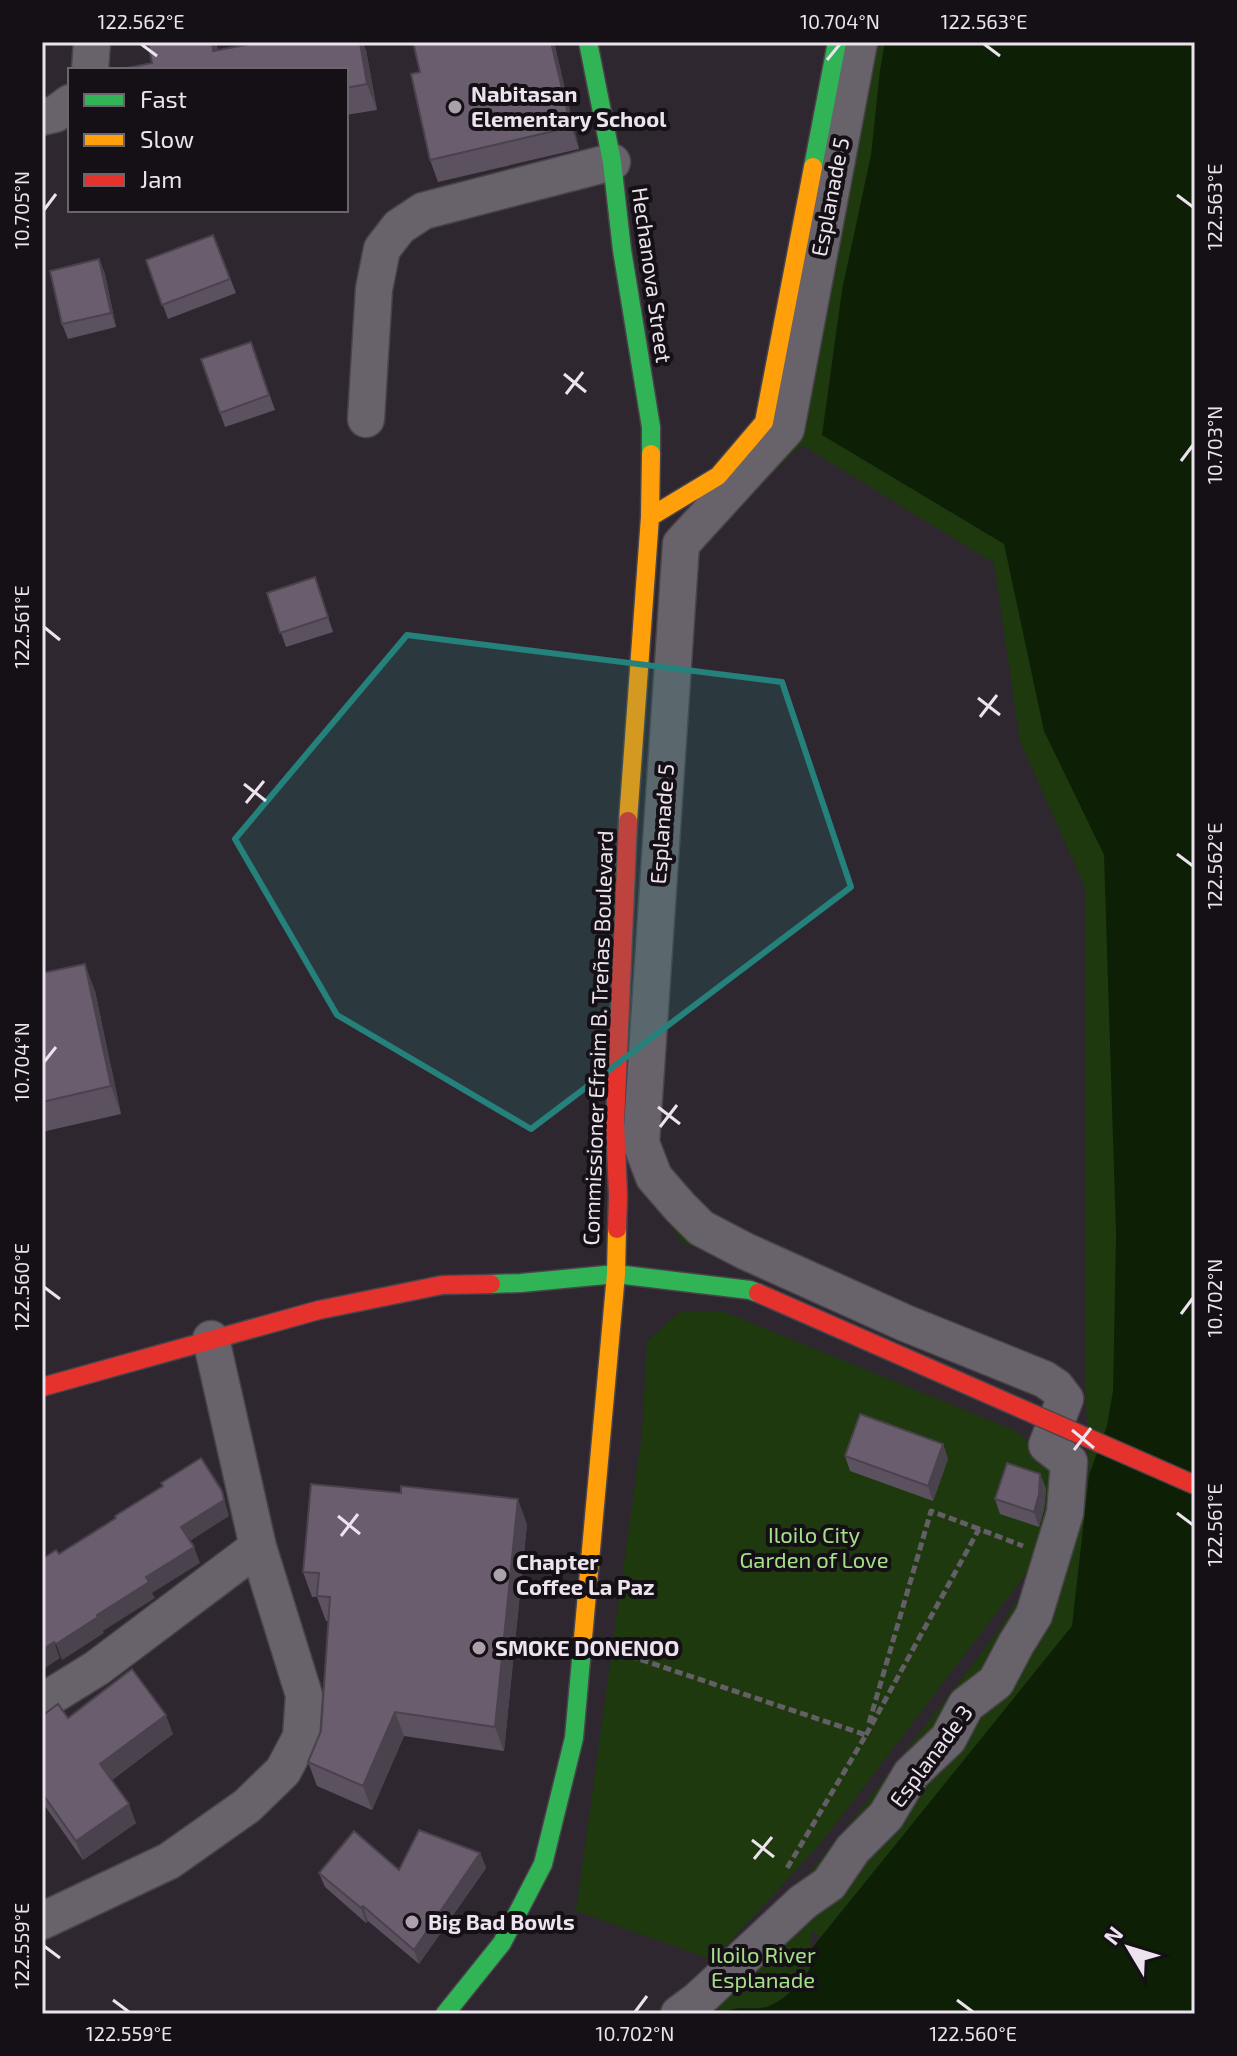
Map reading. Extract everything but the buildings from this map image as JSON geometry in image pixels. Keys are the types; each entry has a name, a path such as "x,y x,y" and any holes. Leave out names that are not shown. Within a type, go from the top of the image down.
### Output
{"main road":[{"name":"Hechanova Street","path":"588,42 612,162 622,250 651,427 650,517"},
{"path":"650,517 718,476 764,422 837,42"},
{"name":"Commissioner Efraim B. Treñas Boulevard","path":"445,2014 502,1943 543,1864 574,1738 616,1274 618,1196 615,1122 630,778 650,517"},
{"path":"42,1387 319,1310 442,1285 521,1283 616,1274 750,1290 1195,1485"}],"street":[{"path":"90,68 92,42"},
{"name":"Esplanade 5","path":"859,42 786,429 681,544 641,1143 654,1177 701,1228 905,1323 1044,1379 1056,1387 1065,1399 1047,1445"},
{"path":"42,117 55,114 68,104"},
{"path":"366,419 374,289 382,249 399,227 423,211 612,162"},
{"path":"42,1921 169,1861 247,1806 283,1771 301,1737 304,1695 258,1547 211,1339"},
{"name":"Esplanade 3","path":"679,2014 803,1902 829,1884 853,1849 886,1816 911,1774 948,1739 966,1705 996,1682 1034,1615 1065,1513 1069,1462 1047,1445"},
{"path":"42,1702 97,1668 258,1547"}],"path":[{"path":"866,1735 931,1511 1052,1557"},
{"path":"784,1874 866,1735 979,1529"},
{"path":"582,1642 633,1656 866,1735"}],"highlighted area":[{"path":"407,635 782,682 851,887 531,1129 337,1015 235,839"}],"green space":[{"path":"855,42 913,42 1068,165 1149,1536 833,1941 821,1938 811,1929 810,1968 799,1983 767,2007 729,2009 730,2014 652,2014 792,1894 997,1633 1058,1532 821,1843 713,1960 576,1911 642,1433 647,1341 681,1311 722,1311 1016,1431 1050,1460 1083,1469 1089,1474 1085,1374 1085,887 1020,741 994,563 802,445 694,548 651,1140 678,1187 727,1223 809,1262 1060,1368 1049,1393 743,1265 682,1243 664,1216 634,1182 673,551 779,427"}],"shaded area":[{"path":"885,42 1195,42 1195,2014 722,2014 732,2009 772,2005 798,1985 810,1968 812,1948 1072,1626 1089,1475 1107,1426 1113,1391 1116,1234 1104,855 1044,731 1004,544 822,435 842,290 871,155"}],"traffic: fast":[{"path":"588,42 612,162 622,250 651,427 651,454"},
{"path":"813,167 837,42"},
{"path":"491,1284 616,1274 758,1293"},
{"path":"445,2014 502,1943 543,1864 574,1738 582,1649"}],"traffic: slow":[{"path":"650,517 718,476 764,422 813,167"},
{"path":"628,821 650,517 651,454"},
{"path":"582,1649 616,1274 617,1229"}],"traffic: jam":[{"path":"617,1229 615,1122 628,821"},
{"path":"42,1387 319,1310 442,1285 491,1284"},
{"path":"758,1293 1195,1485"}],"place":[{"name":"Nabitasan Elementary School","path":"455,107"},
{"name":"Chapter Coffee La Paz","path":"500,1575"},
{"name":"SMOKE DONENOO","path":"479,1648"},
{"name":"Big Bad Bowls","path":"412,1922"}],"park label":[{"name":"Iloilo City Garden of Love","path":"814,1548"},
{"name":"Iloilo River Esplanade","path":"763,1968"}]}
